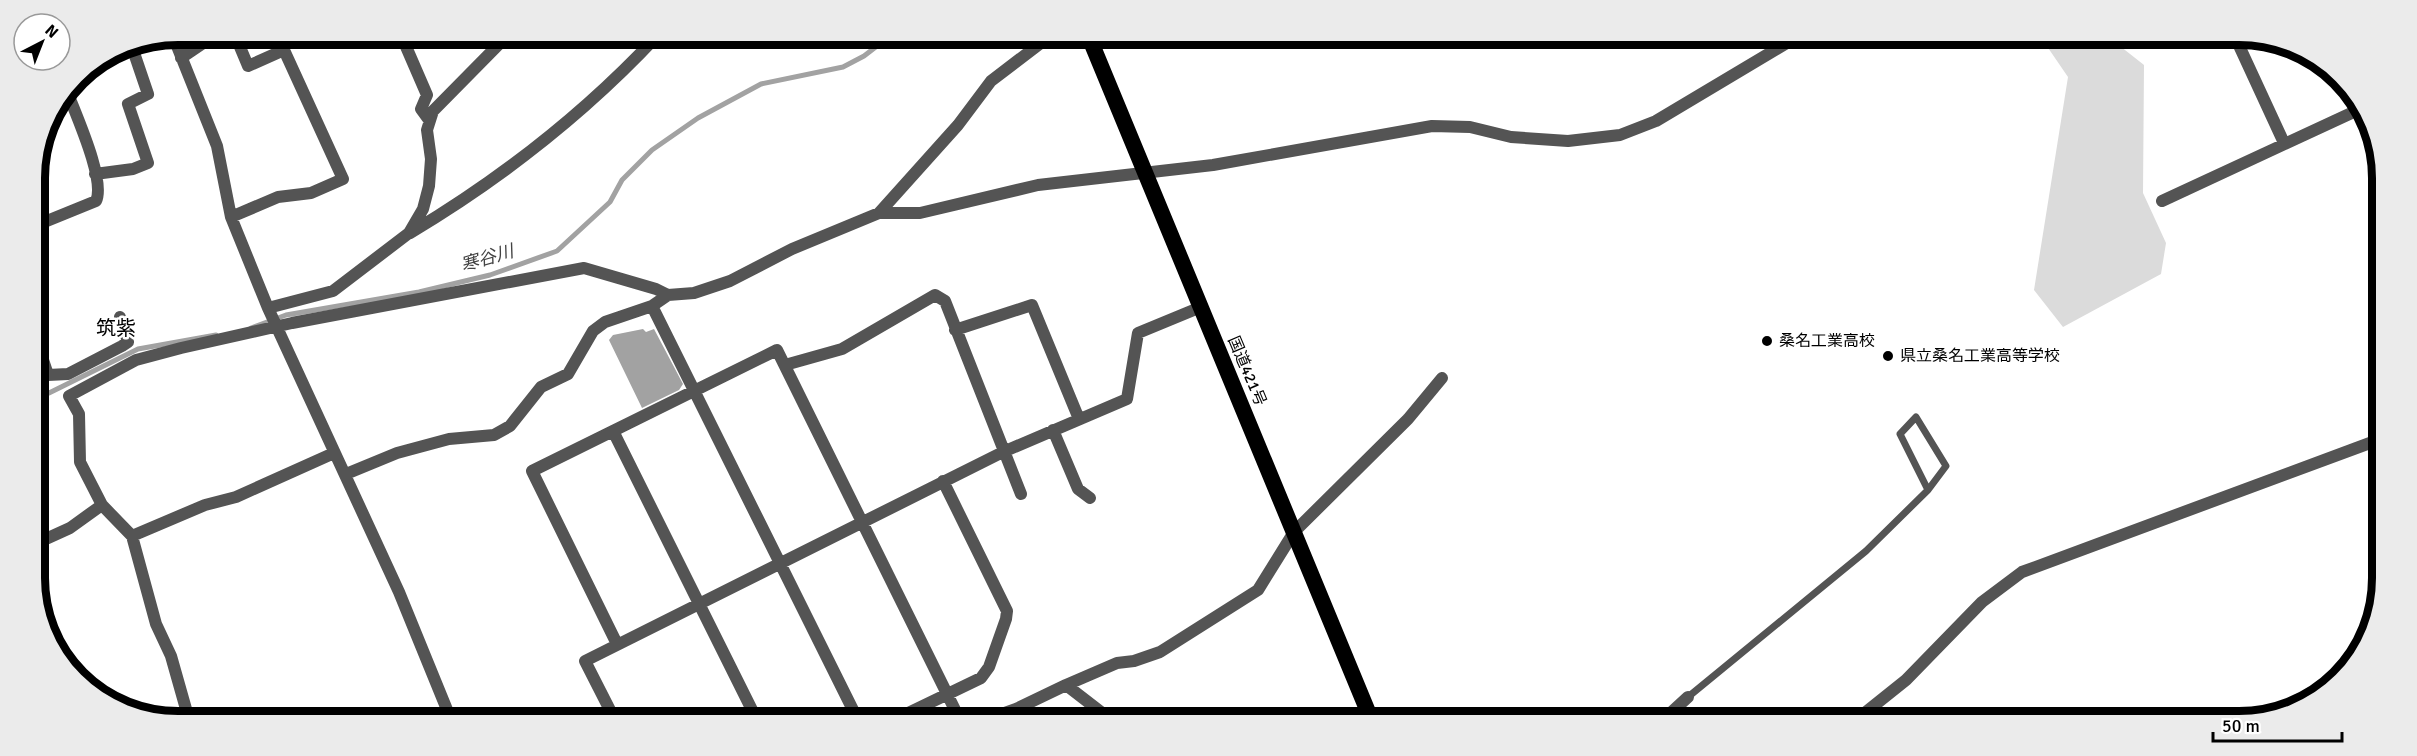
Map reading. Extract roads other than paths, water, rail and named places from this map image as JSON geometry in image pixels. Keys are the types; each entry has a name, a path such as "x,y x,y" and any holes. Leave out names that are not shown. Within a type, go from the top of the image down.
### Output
{"highway":[{"name":"国道421号","path":"1092,45 1368,711"}],"street":[{"path":"176,45 217,146 231,217 276,327 334,453 346,474 447,711"},
{"path":"181,58 200,45"},
{"path":"231,217 278,197 311,193 343,179 284,50 248,66 239,45"},
{"path":"405,45 427,95 421,109 429,120"},
{"path":"409,234 423,209 429,186 430,159 427,130 433,111 498,45"},
{"path":"269,310 333,291 409,234 518,162 546,141 647,45"},
{"path":"879,213 958,126 990,81 1038,45"},
{"path":"346,474 397,453 449,439 494,435 510,426 542,387 568,374 593,332 605,322 652,306 668,295 694,293 730,281 792,249 879,213 920,213 1038,184 1213,165 1432,126 1470,127 1511,137 1568,141 1620,135 1656,121 1783,45"},
{"path":"2239,45 2284,143"},
{"path":"95,174 133,169 148,163 128,104 148,94 134,53"},
{"path":"45,222 96,201 98,192 95,174 70,100"},
{"path":"2162,201 2354,112"},
{"path":"185,711 171,656 156,624 132,536 102,505 80,462 79,414 69,396 136,360 276,327 584,268 656,289 668,295"},
{"path":"785,365 842,349 935,295 945,301 1003,452 1022,494"},
{"path":"955,330 1032,305 1079,419"},
{"path":"652,306 853,711"},
{"path":"610,711 585,661 1003,452 1127,399 1138,333 1201,307"},
{"path":"45,373 68,374 128,342 120,318"},
{"path":"617,644 532,471 777,350 956,711"},
{"path":"1010,711 1107,667 1160,652 1258,590 1294,532 1408,419 1442,378"},
{"path":"1053,430 1078,489 1090,498"},
{"path":"613,431 753,711"},
{"path":"1867,711 1906,680 1982,602 2022,572 2372,443"},
{"path":"132,536 205,505 236,496 334,453"},
{"path":"912,711 981,678 989,667 1007,610 943,482"},
{"path":"45,539 70,528 102,505"},
{"path":"1066,685 1100,711"},
{"path":"1673,711 1688,698"}],"lane":[{"path":"1688,698 1866,551 1928,490 1946,466 1916,417 1900,434 1928,490"}],"waterway":[{"name":"寒谷川","path":"251,328 286,315 419,292 490,275 557,251 610,202 622,180 652,150 698,118 761,84 843,67 878,45"},
{"name":"寒谷川","path":"45,391 49,393 138,349 216,335"}],"place":[{"name":"桑名工業高校","path":"1767,341"},
{"name":"県立桑名工業高等学校","path":"1888,356"}],"district":[{"name":"筑紫","path":"116,328"}]}
